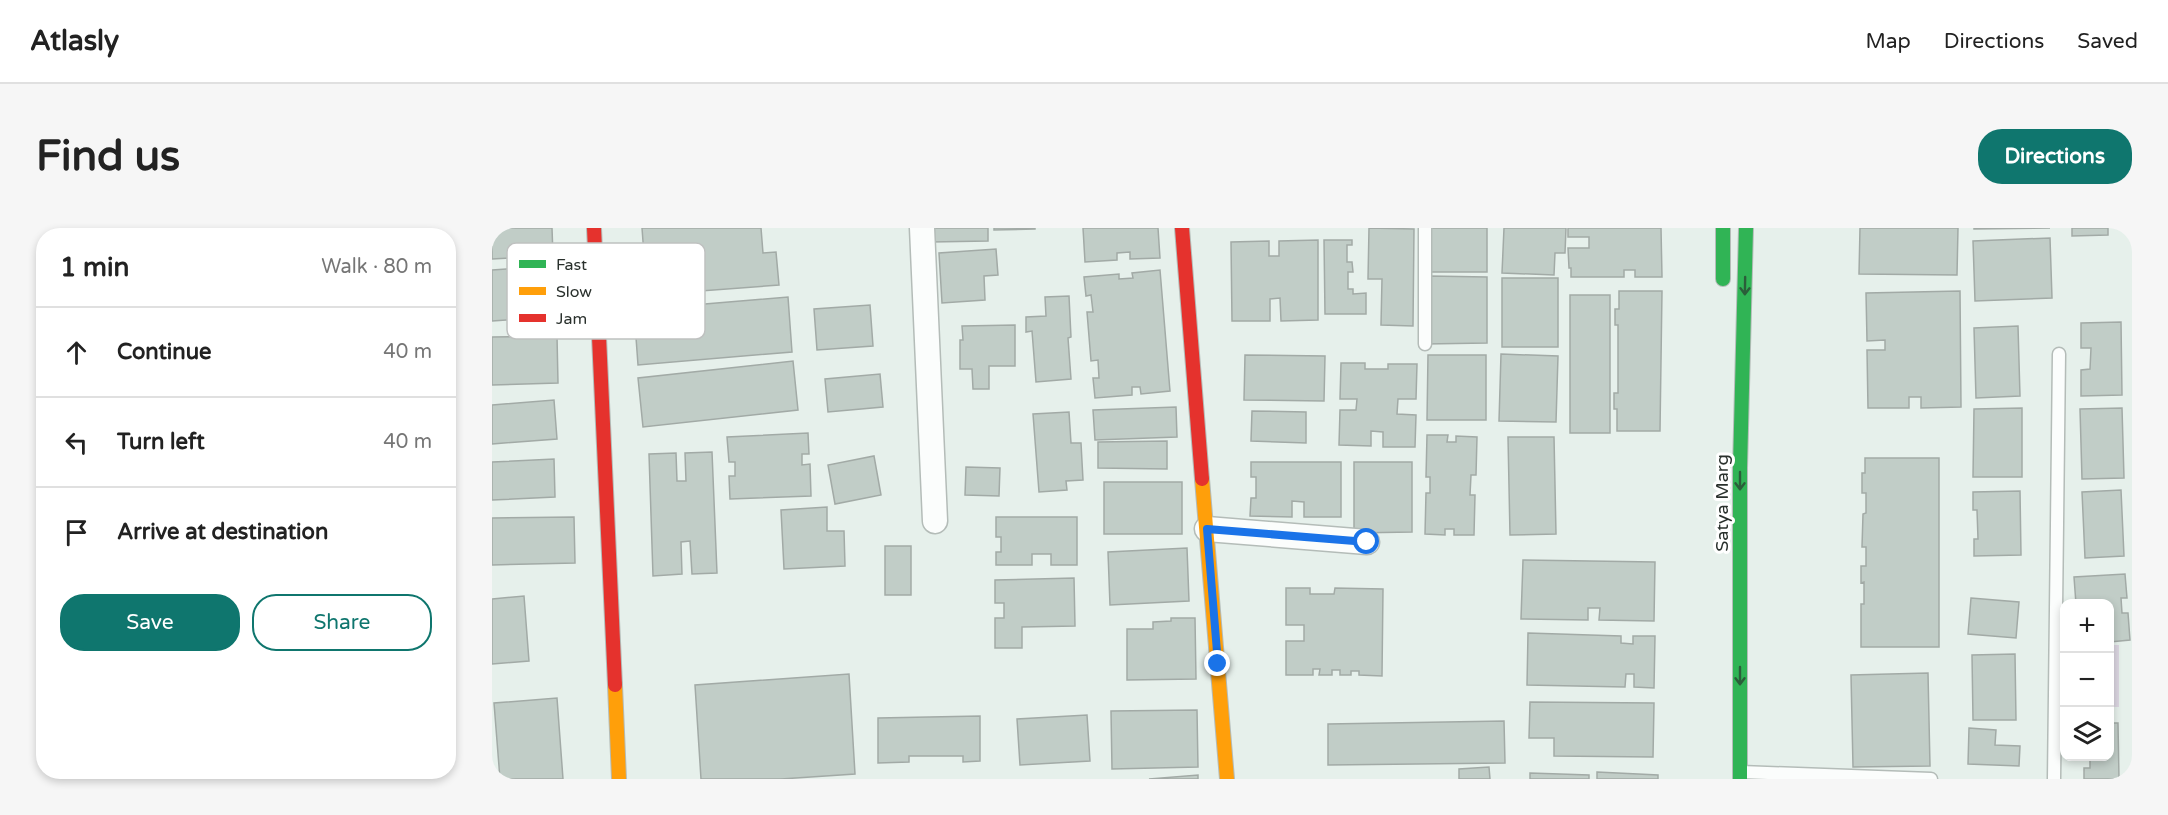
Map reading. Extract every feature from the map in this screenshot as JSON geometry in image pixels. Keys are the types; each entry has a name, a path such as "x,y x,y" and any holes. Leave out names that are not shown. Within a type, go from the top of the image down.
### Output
{"street":[{"path":"594,228 595,243"},
{"path":"922,228 935,521"},
{"path":"1182,228 1227,779"},
{"path":"1722,298 1723,228"},
{"name":"Satya Marg","path":"1740,776 1740,468 1746,228"},
{"path":"599,339 619,779"},
{"path":"1207,529 1367,542"}],"lane":[{"path":"1425,228 1425,344"},
{"path":"2054,779 2059,354"},
{"path":"1740,776 1931,779"}],"shaded area":[{"path":"2114,645 2119,645 2119,707 2114,707"}],"building":[{"path":"492,228 552,228 553,243 507,243 507,258 492,259"},
{"path":"642,228 761,228 763,253 776,252 779,285 705,291 705,243 643,243"},
{"path":"931,228 988,228 988,241 931,242"},
{"path":"994,228 1035,228 1035,229 994,230"},
{"path":"1083,228 1158,228 1160,258 1130,259 1130,252 1117,253 1117,260 1085,262"},
{"path":"1369,228 1414,229 1413,326 1381,325 1382,279 1368,279"},
{"path":"1430,228 1487,228 1487,272 1430,272"},
{"path":"1504,228 1566,228 1565,253 1555,253 1554,275 1502,273"},
{"path":"1568,228 1661,228 1662,277 1635,277 1635,270 1624,270 1624,277 1571,277 1568,248 1589,248 1589,237 1568,237"},
{"path":"1860,228 1958,228 1957,275 1859,274"},
{"path":"1974,228 2050,228 1974,229"},
{"path":"2072,228 2108,228 2108,235 2072,236"},
{"path":"2050,238 2052,298 1975,301 1973,241"},
{"path":"1318,240 1318,320 1281,321 1280,298 1270,299 1270,321 1232,321 1231,242 1269,241 1269,256 1279,256 1279,241"},
{"path":"1324,240 1352,240 1352,245 1347,245 1347,262 1352,262 1353,272 1348,272 1348,289 1353,289 1353,294 1366,293 1366,314 1325,314"},
{"path":"996,249 998,275 984,276 985,300 942,303 939,253"},
{"path":"507,269 507,320 492,321 492,270"},
{"path":"1160,270 1170,391 1141,394 1140,387 1132,387 1132,395 1095,398 1093,378 1099,378 1098,360 1091,361 1087,312 1093,312 1091,295 1086,296 1084,277 1119,274 1119,279 1133,278 1132,273"},
{"path":"1429,276 1487,277 1487,343 1425,344"},
{"path":"1502,278 1558,278 1558,347 1502,347"},
{"path":"1619,291 1662,291 1660,431 1617,431 1614,393 1618,393 1618,325 1615,325 1615,309 1619,309"},
{"path":"1960,291 1961,407 1921,408 1921,397 1909,397 1909,408 1868,408 1867,350 1885,350 1885,340 1867,341 1866,293"},
{"path":"1570,295 1610,295 1610,433 1570,433"},
{"path":"1069,296 1071,337 1068,338 1071,379 1036,382 1032,331 1026,332 1026,317 1046,316 1045,297"},
{"path":"788,297 792,352 638,365 636,339 705,339 705,304"},
{"path":"870,305 873,346 817,350 814,309"},
{"path":"2121,322 2122,395 2081,396 2081,370 2090,369 2091,348 2081,348 2081,323"},
{"path":"1015,325 1015,366 989,366 989,389 973,389 972,369 960,369 962,326"},
{"path":"2018,326 2020,396 1976,398 1974,328"},
{"path":"492,337 557,339 558,383 492,385"},
{"path":"1501,354 1558,356 1556,422 1499,421"},
{"path":"1245,355 1325,356 1324,401 1244,400"},
{"path":"1428,355 1486,355 1486,420 1427,420"},
{"path":"793,361 798,410 643,427 638,378"},
{"path":"1341,363 1365,363 1365,369 1388,369 1388,364 1417,364 1416,399 1398,399 1397,414 1416,415 1415,447 1383,447 1383,432 1371,431 1371,446 1339,445 1340,410 1356,410 1357,399 1340,399"},
{"path":"880,374 883,407 828,412 825,379"},
{"path":"554,400 557,439 492,444 492,405"},
{"path":"1176,407 1177,437 1095,440 1093,410"},
{"path":"2022,408 2022,477 1973,477 1974,409"},
{"path":"2122,408 2124,478 2082,479 2080,409"},
{"path":"1252,411 1306,412 1306,443 1251,441"},
{"path":"1069,412 1071,443 1081,443 1083,480 1066,481 1067,490 1039,492 1033,414"},
{"path":"808,433 809,454 802,454 802,465 810,464 811,496 730,499 729,476 735,476 735,462 729,462 727,437"},
{"path":"1427,435 1448,435 1447,442 1456,442 1456,436 1477,437 1476,475 1471,475 1470,495 1475,495 1474,535 1454,535 1454,529 1445,529 1445,535 1425,534 1426,493 1430,493 1430,477 1426,477"},
{"path":"1508,437 1554,437 1556,534 1510,535"},
{"path":"1167,441 1167,469 1098,468 1098,442"},
{"path":"712,452 717,573 692,574 690,541 681,542 682,574 653,576 649,454 676,453 677,481 686,481 685,453"},
{"path":"874,456 881,495 835,504 828,465"},
{"path":"1865,458 1939,458 1939,647 1861,647 1861,604 1864,604 1864,582 1861,583 1861,566 1866,566 1866,547 1862,547 1863,514 1866,513 1866,493 1862,493"},
{"path":"554,459 555,497 492,500 492,462"},
{"path":"1251,462 1341,462 1341,517 1304,517 1304,502 1292,501 1292,517 1250,516 1251,498 1256,498 1256,477 1251,477"},
{"path":"1354,462 1412,462 1412,532 1354,533"},
{"path":"966,467 1000,468 999,496 965,495"},
{"path":"1104,482 1182,482 1182,534 1104,534"},
{"path":"2121,490 2124,556 2085,558 2082,492"},
{"path":"2020,491 2021,555 1974,556 1974,539 1978,539 1977,510 1973,510 1973,492"},
{"path":"827,507 827,531 844,531 845,566 784,569 781,510"},
{"path":"574,517 575,563 492,565 492,518"},
{"path":"996,517 1077,517 1077,565 1051,565 1051,554 1032,554 1032,565 996,565 996,552 1001,552 1001,537 996,537"},
{"path":"885,546 911,546 911,595 885,595"},
{"path":"1187,548 1189,601 1110,605 1108,552"},
{"path":"1523,560 1655,562 1654,621 1599,620 1600,608 1588,608 1588,620 1521,619"},
{"path":"2125,574 2127,598 2121,598 2122,613 2128,613 2130,640 2114,642 2114,599 2076,599 2074,577"},
{"path":"1074,578 1075,626 1022,627 1022,648 995,648 995,618 1004,618 1004,603 995,603 995,580"},
{"path":"1286,588 1310,588 1310,594 1334,594 1335,588 1383,589 1382,676 1359,675 1359,671 1351,671 1351,675 1340,675 1340,670 1332,670 1332,675 1319,675 1320,669 1313,669 1313,675 1286,675 1286,641 1304,641 1304,625 1286,625"},
{"path":"524,596 529,661 492,664 492,599"},
{"path":"1971,598 2019,602 2016,638 1968,634"},
{"path":"1171,618 1195,618 1196,679 1127,680 1127,629 1153,629 1153,622 1171,621"},
{"path":"1528,633 1621,636 1621,643 1633,644 1633,636 1655,636 1654,688 1634,687 1634,674 1626,674 1625,687 1527,685"},
{"path":"2015,654 2016,720 1973,720 1972,655"},
{"path":"1928,673 1930,766 1853,767 1851,675"},
{"path":"849,674 855,774 781,779 701,779 695,685"},
{"path":"557,698 563,779 500,779 494,703"},
{"path":"1530,702 1654,703 1653,757 1554,756 1554,738 1529,738"},
{"path":"1197,710 1198,767 1112,769 1111,711"},
{"path":"1087,715 1090,761 1020,765 1017,719"},
{"path":"980,716 980,761 963,762 963,756 909,756 909,762 878,763 878,718"},
{"path":"1504,721 1505,763 1328,765 1328,724"},
{"path":"2114,723 2118,723 2119,779 2084,779 2084,768 2090,768 2090,761 2114,761"},
{"path":"1969,728 1996,730 1995,745 2020,746 2019,766 1968,764"},
{"path":"1489,767 1490,779 1459,779 1459,769"},
{"path":"1597,772 1658,775 1658,779 1597,779"},
{"path":"1530,773 1589,775 1589,779 1530,779"},
{"path":"1198,775 1198,779 1149,779"}],"traffic: fast":[{"path":"1723,228 1723,279"},
{"path":"1740,779 1740,468 1746,228"}],"traffic: slow":[{"path":"1202,479 1227,779"},
{"path":"615,685 619,779"}],"traffic: jam":[{"path":"594,228 595,243"},
{"path":"1182,228 1202,479"},
{"path":"599,339 615,685"}],"route":[{"path":"1218,664 1207,529 1367,542"}]}
